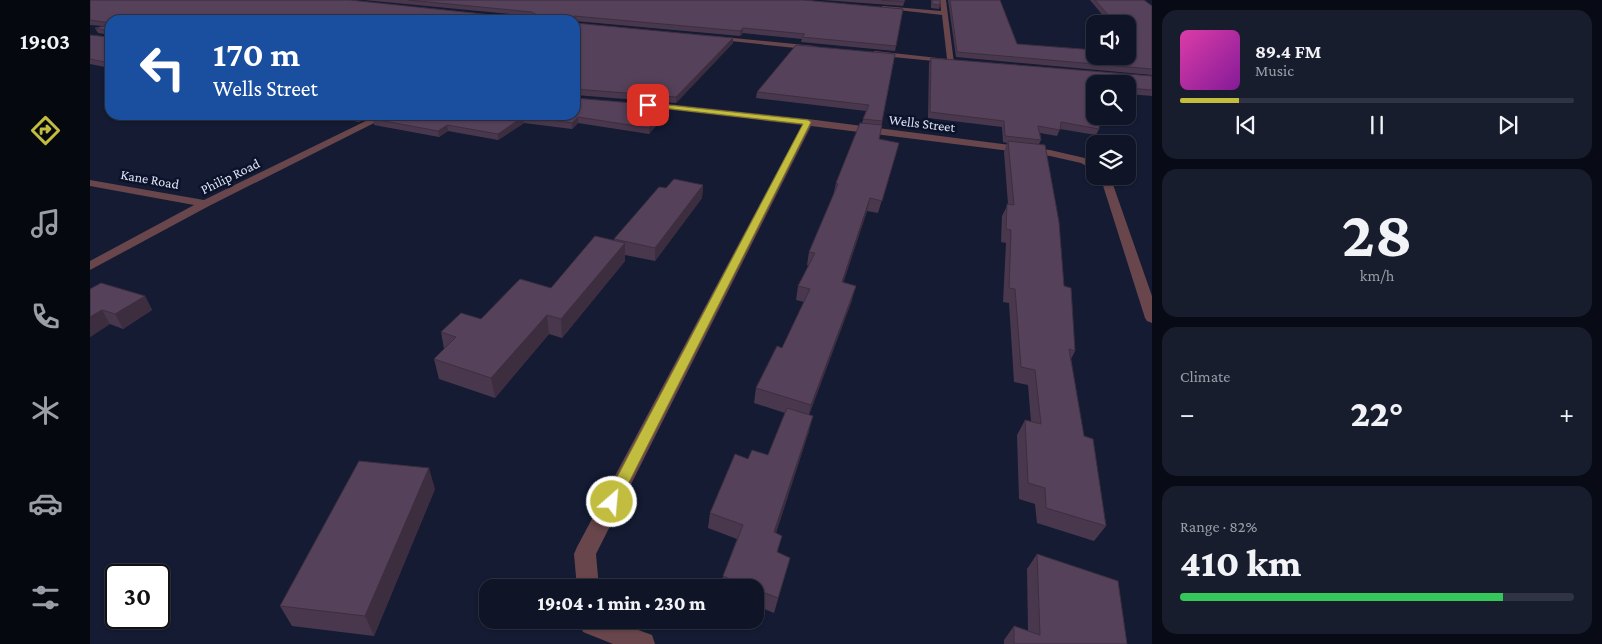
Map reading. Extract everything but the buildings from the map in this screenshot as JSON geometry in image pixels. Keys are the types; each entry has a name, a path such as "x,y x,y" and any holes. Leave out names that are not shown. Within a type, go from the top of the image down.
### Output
{"street":[{"path":"943,0 951,61"},
{"path":"875,8 944,13"},
{"path":"704,37 822,48"},
{"path":"862,52 961,62"},
{"name":"Wells Street","path":"638,104 808,122 1050,153 1086,162"},
{"name":"Philip Road","path":"90,266 205,204 375,120"},
{"path":"587,579 585,554 808,122"},
{"name":"Kane Road","path":"90,184 205,204"},
{"path":"1109,185 1147,292 1152,318"},
{"path":"604,629 643,644"}],"route":[{"path":"612,502 808,122 648,105"}]}
